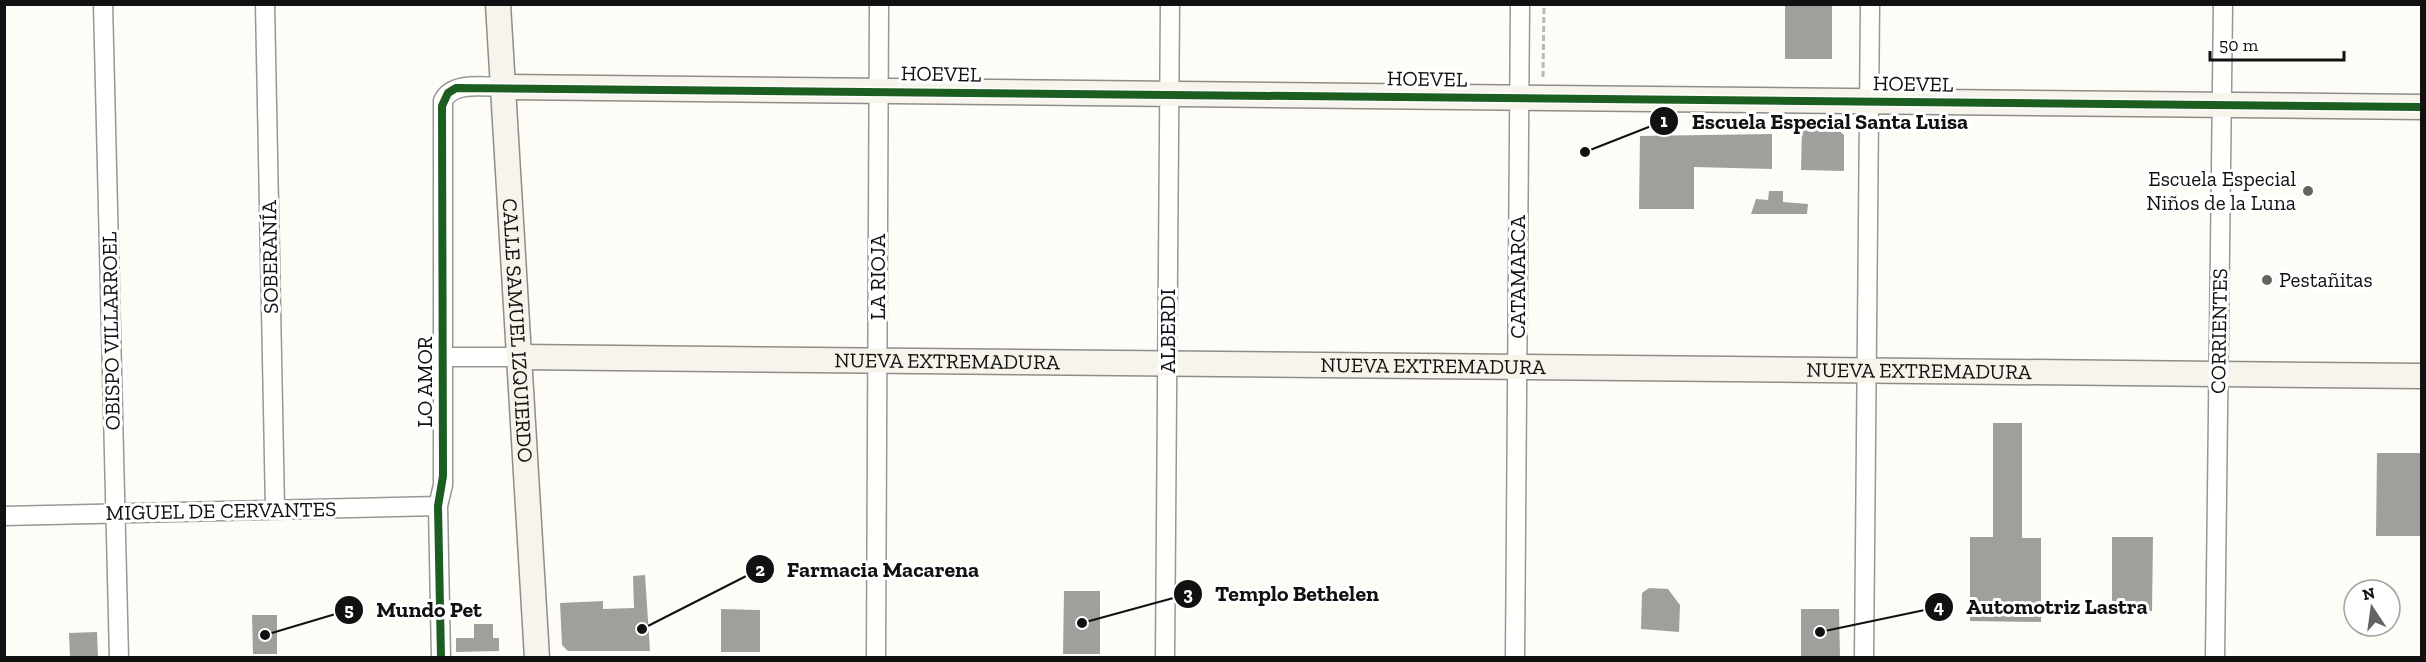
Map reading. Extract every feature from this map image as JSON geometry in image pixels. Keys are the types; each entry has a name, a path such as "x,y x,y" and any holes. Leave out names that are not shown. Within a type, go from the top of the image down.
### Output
{"street":[{"name":"OBISPO VILLARROEL","path":"104,4 118,657"},
{"name":"SOBERANÍA","path":"265,4 275,509"},
{"name":"CALLE SAMUEL IZQUIERDO","path":"498,4 537,657"},
{"name":"LA RIOJA","path":"876,657 879,4"},
{"name":"ALBERDI","path":"1165,657 1170,4"},
{"name":"CATAMARCA","path":"1515,657 1520,4"},
{"path":"1864,657 1870,4"},
{"name":"CORRIENTES","path":"2215,657 2223,4"},
{"name":"HOEVEL","path":"442,106 448,93 456,88 503,87 2421,108"},
{"name":"LO AMOR","path":"441,657 438,506 443,485 442,106"},
{"name":"NUEVA EXTREMADURA","path":"442,357 2421,376"},
{"name":"MIGUEL DE CERVANTES","path":"4,516 438,506"}],"path":[{"path":"1543,77 1544,4"}],"building":[{"path":"1785,4 1832,4 1832,59 1785,59"},
{"path":"1802,127 1835,127 1844,135 1844,171 1801,170"},
{"path":"1772,134 1772,169 1694,167 1694,209 1639,209 1640,136"},
{"path":"1769,191 1783,191 1783,202 1808,204 1807,214 1751,214 1756,199 1768,200"},
{"path":"1993,423 2022,423 2022,538 2041,538 2041,622 1970,621 1970,537 1993,537"},
{"path":"2377,453 2421,453 2421,536 2376,536"},
{"path":"2112,537 2153,537 2152,611 2112,611"},
{"path":"645,575 650,651 568,651 562,645 560,603 603,601 603,609 634,608 633,576"},
{"path":"1649,588 1668,589 1680,605 1679,632 1641,629 1642,593"},
{"path":"1064,591 1100,591 1100,654 1063,654"},
{"path":"721,609 760,610 760,652 721,652"},
{"path":"1801,609 1839,609 1840,657 1801,657"},
{"path":"252,615 277,615 277,654 253,654"},
{"path":"474,624 493,624 493,638 499,638 499,651 456,652 456,638 474,638"},
{"path":"97,632 98,657 70,657 69,633"}],"cycle path":[{"path":"441,658 438,506 443,476 442,106 448,93 456,88 2422,107"}],"place":[{"name":"Escuela Especial Santa Luisa","path":"1585,152"},
{"name":"Escuela Especial Niños de la Luna","path":"2308,191"},
{"name":"Pestañitas","path":"2267,280"},
{"name":"Templo Bethelen","path":"1082,623"},
{"name":"Farmacia Macarena","path":"642,629"},
{"name":"Automotriz Lastra","path":"1820,632"},
{"name":"Mundo Pet","path":"265,635"}]}
